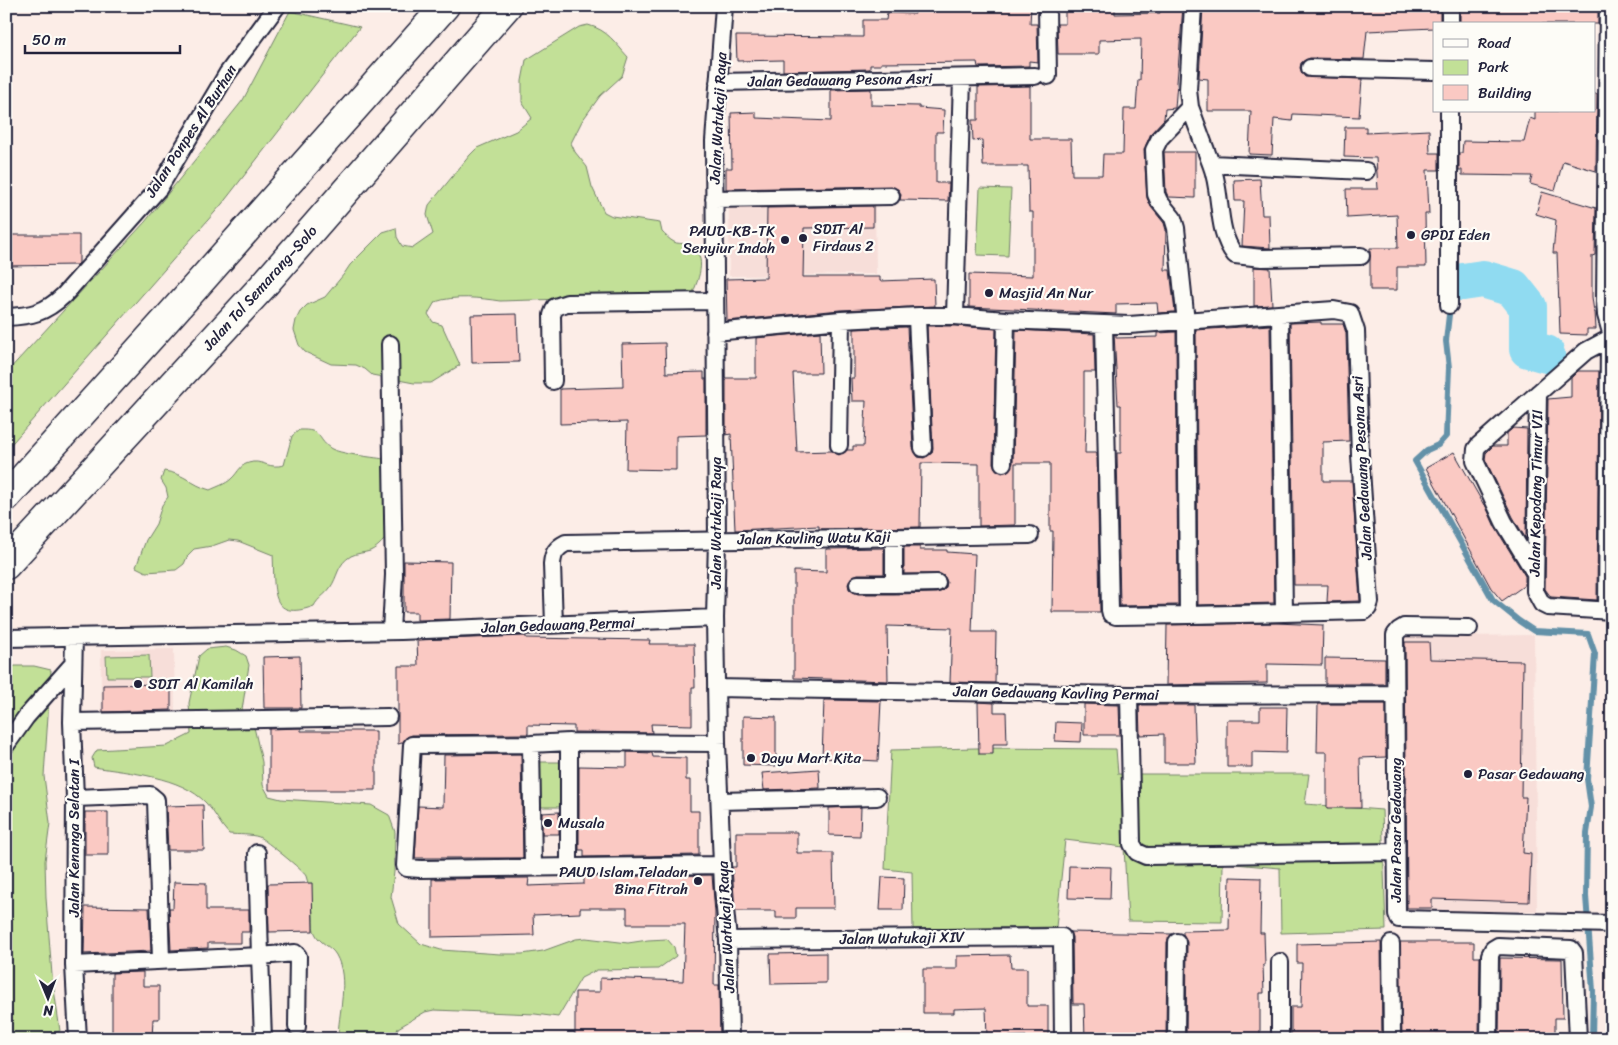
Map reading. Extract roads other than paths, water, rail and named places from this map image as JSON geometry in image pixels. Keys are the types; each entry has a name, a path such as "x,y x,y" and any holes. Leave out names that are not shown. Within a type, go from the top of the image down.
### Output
{"highway":[{"path":"6,497 445,6"},
{"name":"Jalan Tol Semarang–Solo","path":"6,565 262,287 507,6"}],"street":[{"name":"Jalan Ponpes Al Burhan","path":"6,317 25,316 52,306 64,295 159,188 227,74 276,6"},
{"name":"Jalan Watukaji Raya","path":"724,6 714,141 717,540 715,618 717,743 722,865 728,940 730,1039"},
{"name":"Jalan Gedawang Pesona Asri","path":"718,82 1041,76 1047,6"},
{"path":"1192,6 1188,90 1190,107 1216,176 1224,232 1229,247 1235,255 1262,258 1361,256"},
{"path":"1450,6 1450,22"},
{"path":"1608,6 1604,301 1611,336 1609,611"},
{"path":"1310,68 1433,71"},
{"path":"956,316 962,78"},
{"path":"1188,615 1186,322 1176,228 1173,218 1159,201 1156,194 1154,150 1160,138 1190,107"},
{"path":"1450,112 1450,305"},
{"path":"1211,164 1252,164 1366,171"},
{"path":"714,199 891,196"},
{"path":"552,381 552,315 555,307 567,303 714,301"},
{"name":"Jalan Gedawang Pesona Asri","path":"715,332 841,320 919,316 956,316 1129,325 1334,310 1350,313 1356,331 1360,455 1370,602 1365,611 1116,616 1111,614 1104,324"},
{"path":"1280,314 1284,613"},
{"path":"919,316 917,318 923,448"},
{"path":"839,445 841,320"},
{"path":"1003,463 1006,320"},
{"path":"1535,573 1504,522 1475,461 1475,456 1479,445 1586,351 1611,336"},
{"path":"6,638 396,631 390,344"},
{"name":"Jalan Kepodang Timur VII","path":"1538,393 1534,585 1538,599 1548,607 1609,611"},
{"name":"Jalan Kavling Watu Kaji","path":"554,625 553,555 556,549 566,543 1030,535"},
{"path":"894,537 894,584"},
{"path":"858,584 937,584"},
{"name":"Jalan Gedawang Permai","path":"396,631 715,618"},
{"name":"Jalan Pasar Gedawang","path":"1470,628 1404,627 1395,635 1398,919 1606,924"},
{"name":"Jalan Kenanga Selatan I","path":"74,637 72,722 75,798 74,965 78,1039"},
{"path":"6,745 26,717 73,664"},
{"name":"Jalan Gedawang Kavling Permai","path":"716,688 1129,695 1396,694"},
{"path":"1129,695 1132,844 1137,852 1146,856 1396,852"},
{"path":"72,722 388,718"},
{"path":"568,867 570,742"},
{"path":"717,743 412,744 405,863 407,868 421,869 722,865"},
{"path":"532,744 533,867"},
{"path":"75,798 150,795 156,800 161,960"},
{"path":"720,800 877,797"},
{"path":"257,853 263,1039"},
{"name":"Jalan Watukaji XIV","path":"728,940 1062,937 1063,1039"},
{"path":"1176,1039 1177,942"},
{"path":"1391,944 1392,1039"},
{"path":"1489,1039 1490,955 1493,949 1498,946 1571,949 1576,959 1578,1039"},
{"path":"74,965 295,953 298,956 297,1027"},
{"path":"1280,962 1280,1039"}],"waterway":[{"path":"1463,282 1483,279 1513,288 1528,307 1528,349 1546,354"},
{"path":"1453,295 1463,282"},
{"path":"1450,306 1446,341 1449,368 1446,436 1438,445 1427,450 1415,461 1493,600 1534,631 1588,634 1595,654 1587,779 1591,807 1587,833 1586,896 1593,991 1592,1039"}],"place":[{"name":"GPDI Eden","path":"1411,235"},
{"name":"SDIT Al Firdaus 2","path":"803,238"},
{"name":"PAUD-KB-TK Senyiur Indah","path":"785,240"},
{"name":"Masjid An Nur","path":"989,293"},
{"name":"SDIT Al Kamilah","path":"138,684"},
{"name":"Dayu Mart Kita","path":"751,758"},
{"name":"Pasar Gedawang","path":"1468,774"},
{"name":"Musala","path":"548,823"},
{"name":"PAUD Islam Teladan Bina Fitrah","path":"698,881"}]}
